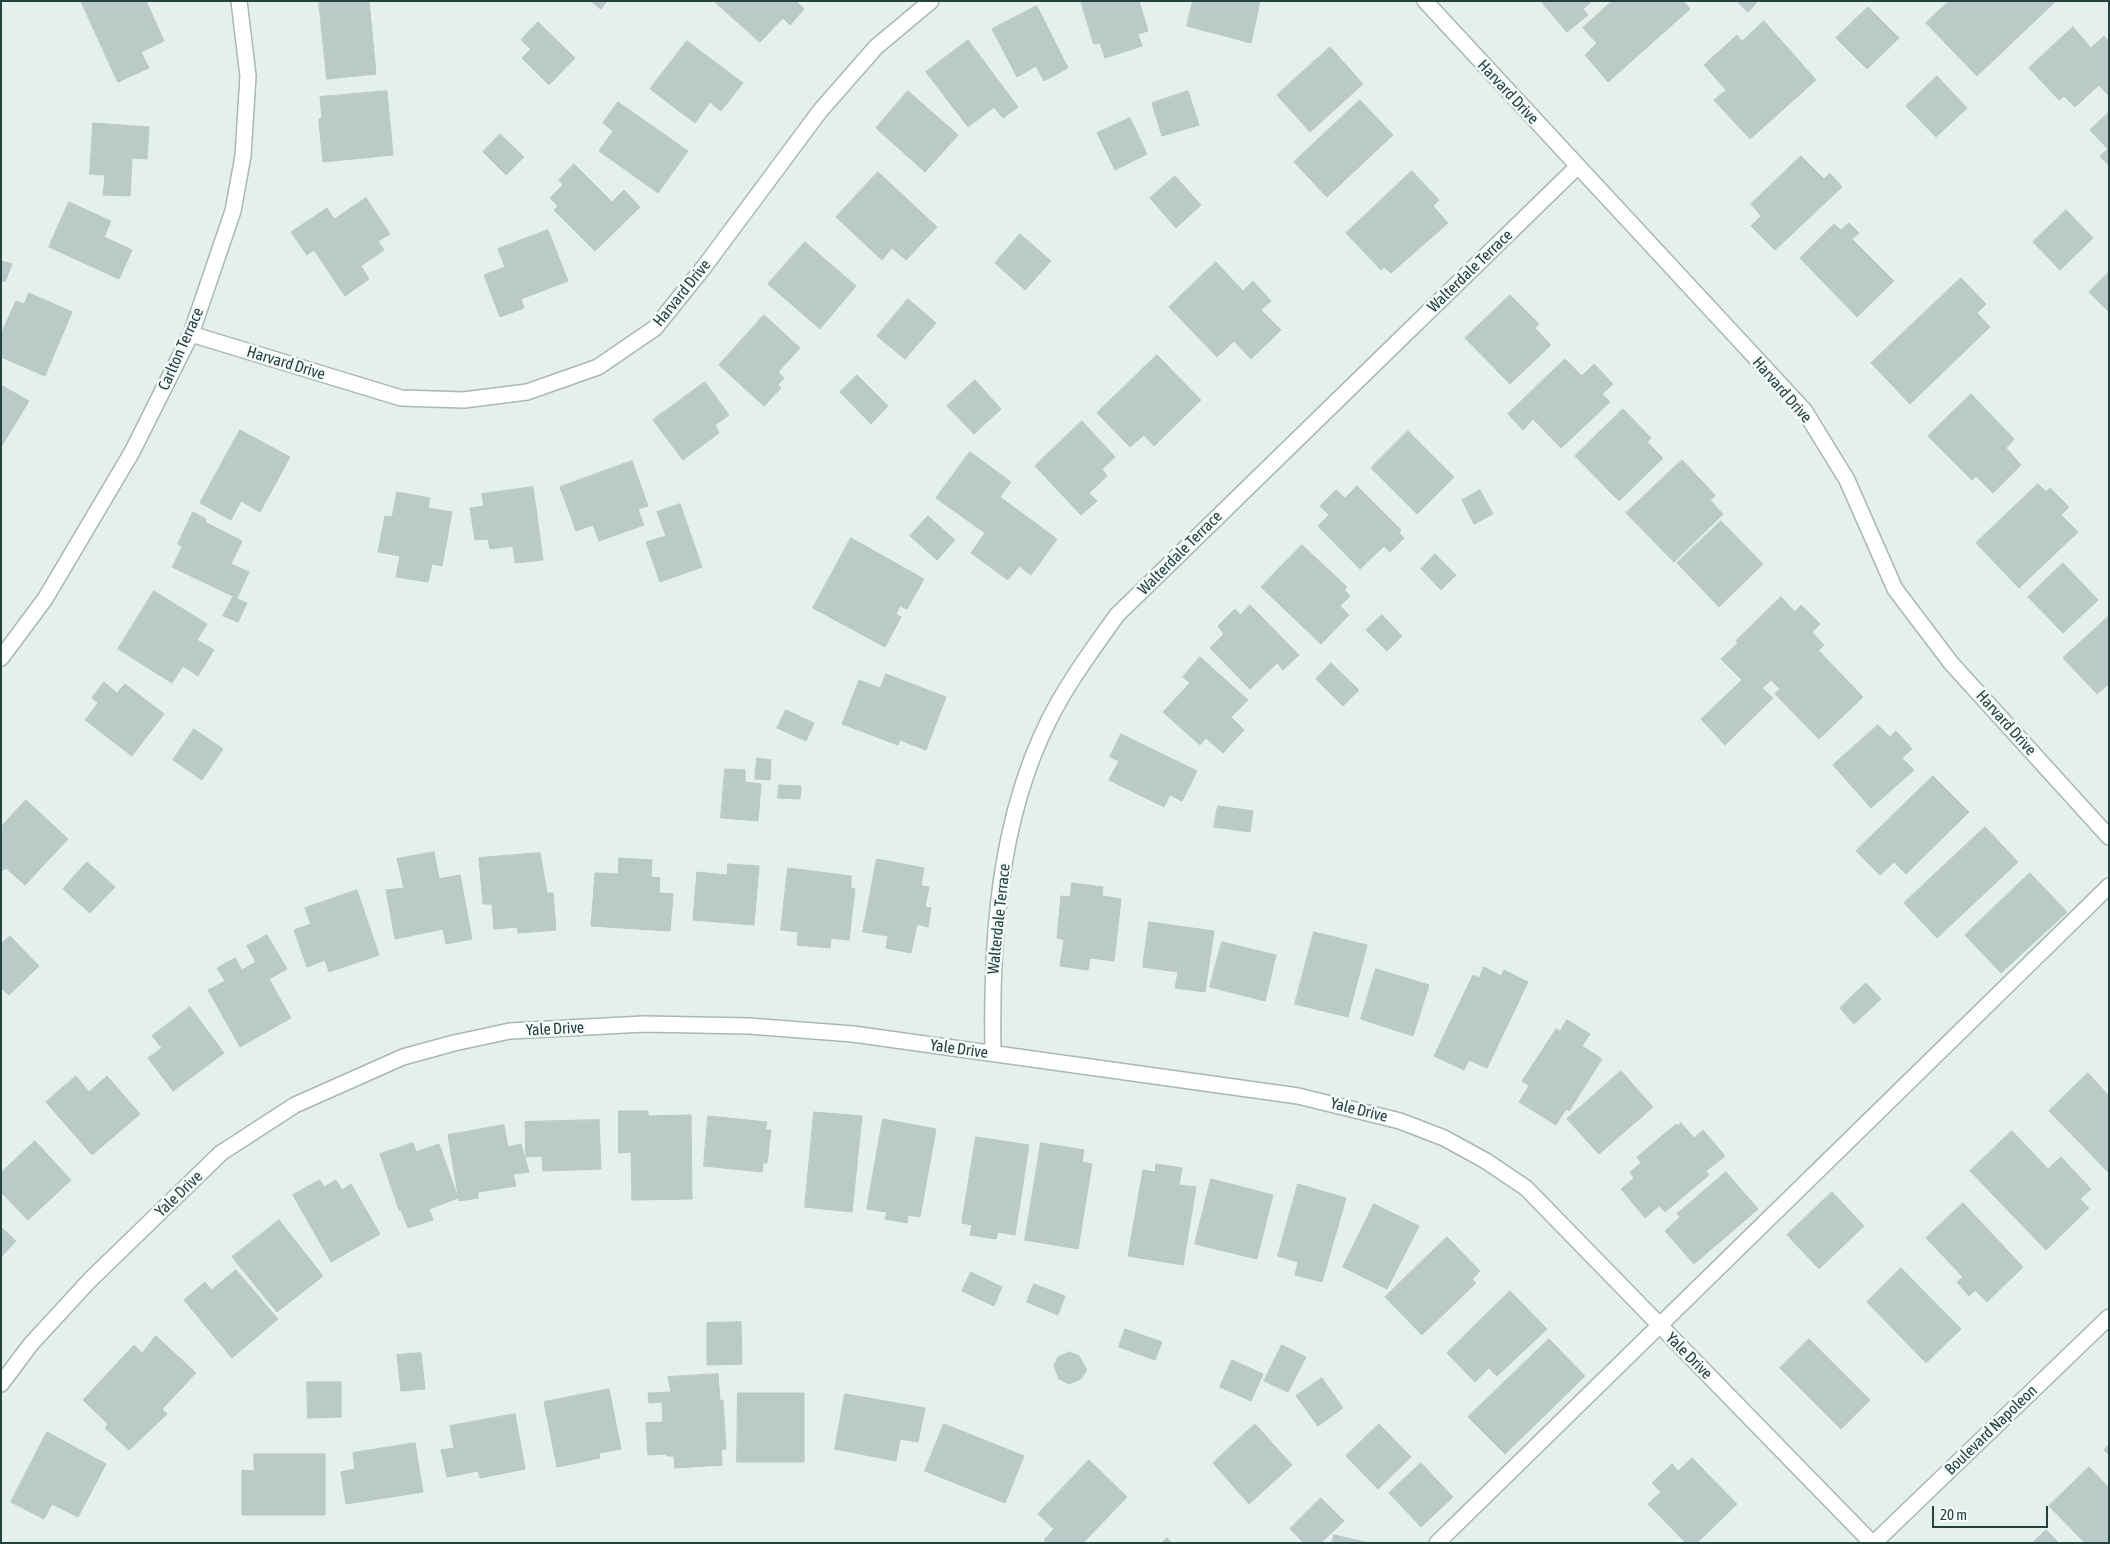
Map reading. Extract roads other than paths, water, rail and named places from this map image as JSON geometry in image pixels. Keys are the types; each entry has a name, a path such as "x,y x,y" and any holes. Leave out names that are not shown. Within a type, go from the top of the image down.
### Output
{"street":[{"name":"Carlton Terrace","path":"1,658 45,599 132,452 191,334 233,211 243,156 248,76 238,1"},
{"name":"Harvard Drive","path":"191,334 401,398 464,400 527,392 598,367 655,328 704,267 820,111 876,47 930,1"},
{"name":"Harvard Drive","path":"1425,1 1804,410 1847,480 1895,589 1952,664 2109,836"},
{"name":"Walterdale Terrace","path":"993,1054 994,953 1003,866 1012,822 1027,770 1049,720 1077,670 1117,615 1578,166"},
{"path":"1437,1543 2109,886"},
{"name":"Yale Drive","path":"1,1384 31,1344 90,1280 221,1153 295,1105 403,1057 454,1043 510,1031 644,1024 748,1026 853,1034 1298,1096 1400,1121 1444,1138 1486,1161 1526,1188 1873,1543"},
{"name":"Boulevard Napoleon","path":"1873,1543 2109,1317"}]}
